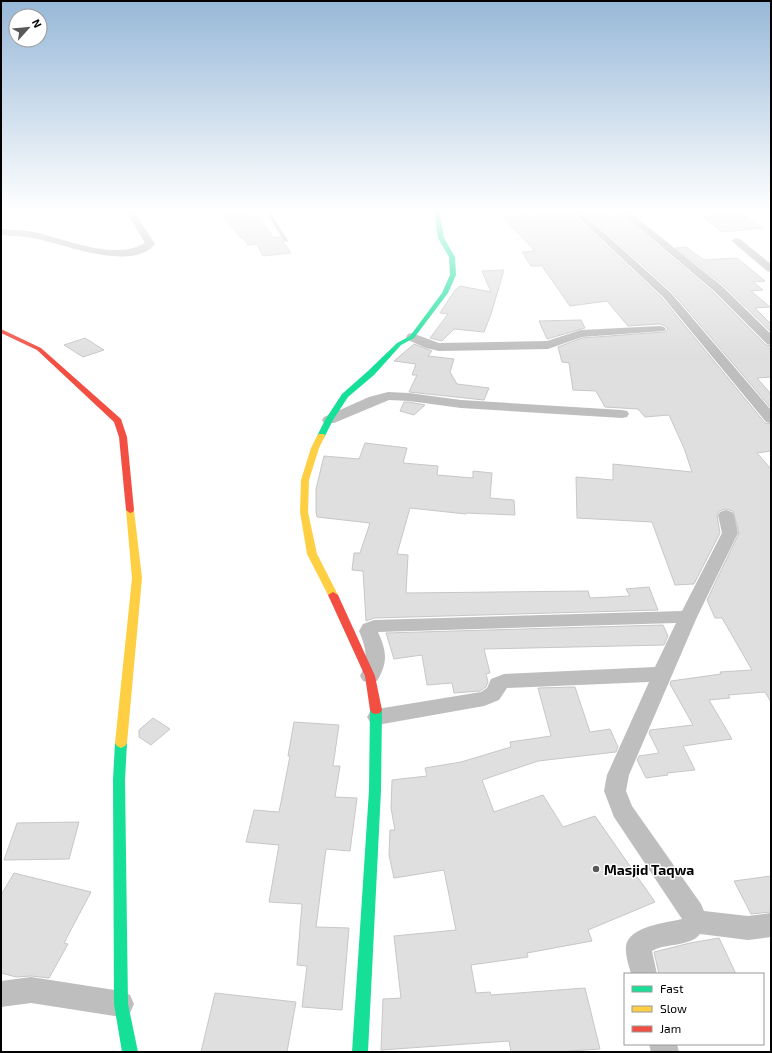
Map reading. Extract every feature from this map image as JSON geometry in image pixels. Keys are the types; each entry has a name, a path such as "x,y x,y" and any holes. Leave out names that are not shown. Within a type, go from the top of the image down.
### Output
{"street":[{"path":"360,1052 375,790 377,717 370,676 336,600 312,554 304,512 305,480 315,448 329,420 345,396 371,373 399,344 412,337 445,293 453,275 452,259"},
{"path":"629,259 666,295 771,419"},
{"path":"684,259 734,302 771,341"},
{"path":"759,259 771,269"},
{"path":"412,337 430,345 439,347 548,345 582,334 660,329"},
{"path":"1,331 40,349 112,414 118,421 123,437 138,578 120,764 121,1004 130,1052"},
{"path":"329,420 374,400 388,396 461,404 622,414"},
{"path":"695,922 692,912 622,810 615,791 618,775 662,674 688,616 730,533 726,516"},
{"path":"370,676 375,666 377,650 368,631 369,628 374,626 688,616"},
{"path":"377,717 484,699 494,694 498,684 504,682 662,674"},
{"path":"695,922 748,928 771,925"},
{"path":"644,973 638,955 639,945 648,939 689,929 695,922"},
{"path":"1,994 31,990 121,1004"}],"building":[{"path":"527,259 620,259 662,298 765,423 771,424 771,451 757,453 771,469 771,702 765,692 728,695 730,698 709,700 732,739 683,746 695,770 667,773 668,775 646,778 637,760 639,756 659,753 649,733 650,730 693,725 670,684 671,681 721,674 720,672 752,670 722,618 715,618 707,600 739,533 733,511 726,509 719,511 717,515 720,533 694,584 675,585 652,522 577,518 576,477 613,480 613,464 692,472 684,448 669,415 645,417 638,409 605,407 596,391 573,390 569,363 562,362 558,347 582,338 664,332 668,329 660,324 628,326 607,301 570,306 542,266 531,266"},
{"path":"636,259 674,259 713,292 766,345 771,346 771,377 757,378 771,394 771,408 672,292"},
{"path":"690,259 738,259 765,281 753,282 763,290 751,291 770,307 755,308 771,324 771,332 723,285"},
{"path":"504,270 484,332 454,329 442,341 430,338 448,314 440,313 455,290 460,286 491,292 482,271"},
{"path":"581,320 585,328 547,339 539,321"},
{"path":"85,338 104,350 83,357 64,345"},
{"path":"414,344 432,351 428,356 454,359 450,372 457,384 489,388 484,400 409,392 417,375 412,375 416,364 394,361"},
{"path":"404,402 425,405 414,415 400,411"},
{"path":"365,443 407,448 403,463 438,466 437,475 473,478 473,471 492,473 490,498 514,500 515,515 466,514 410,508 397,554 408,555 406,593 588,591 590,598 630,596 626,589 649,587 658,610 374,618 366,621 363,571 352,570 354,553 360,553 370,523 317,517 316,512 316,489 324,456 359,459"},
{"path":"663,625 668,636 664,645 484,649 490,673 486,674 488,682 486,687 480,691 454,693 452,683 427,685 422,655 394,659 386,633"},
{"path":"575,687 590,732 610,729 618,747 616,752 538,761 482,780 494,812 543,795 563,827 595,816 655,902 588,930 592,941 527,953 528,957 471,965 476,993 490,992 491,995 585,988 600,1049 557,1052 511,1052 509,1041 381,1050 383,999 401,998 394,936 456,930 444,870 394,878 389,855 390,830 395,830 391,808 392,780 427,776 425,768 461,762 511,747 510,742 551,736 538,688"},
{"path":"153,718 170,729 151,745 139,737 139,730"},
{"path":"294,722 339,725 333,766 340,766 335,797 357,798 350,851 326,849 316,927 349,928 342,1010 302,1007 307,966 297,965 302,904 269,902 279,845 246,842 254,810 279,812 290,756 288,756"},
{"path":"79,822 69,859 4,860 17,823"},
{"path":"14,873 91,892 64,943 68,944 49,978 31,976 16,977 1,973 1,895"},
{"path":"771,876 771,912 751,914 734,881"},
{"path":"719,938 736,973 659,973 654,952 690,943"},
{"path":"215,993 296,1002 287,1052 201,1052"}],"traffic: fast":[{"path":"321,436 329,420 345,396 371,373 399,344 412,337 445,293 453,275 452,259"},
{"path":"360,1052 375,790 376,710"},
{"path":"121,743 119,780 121,1004 130,1052"}],"traffic: slow":[{"path":"321,436 315,448 305,480 304,512 312,554 333,595"},
{"path":"121,743 137,578 130,510"}],"traffic: jam":[{"path":"1,331 39,349 118,421 123,437 130,510"},
{"path":"333,595 370,676 376,710"}],"place":[{"name":"Masjid Taqwa","path":"596,869"}]}
